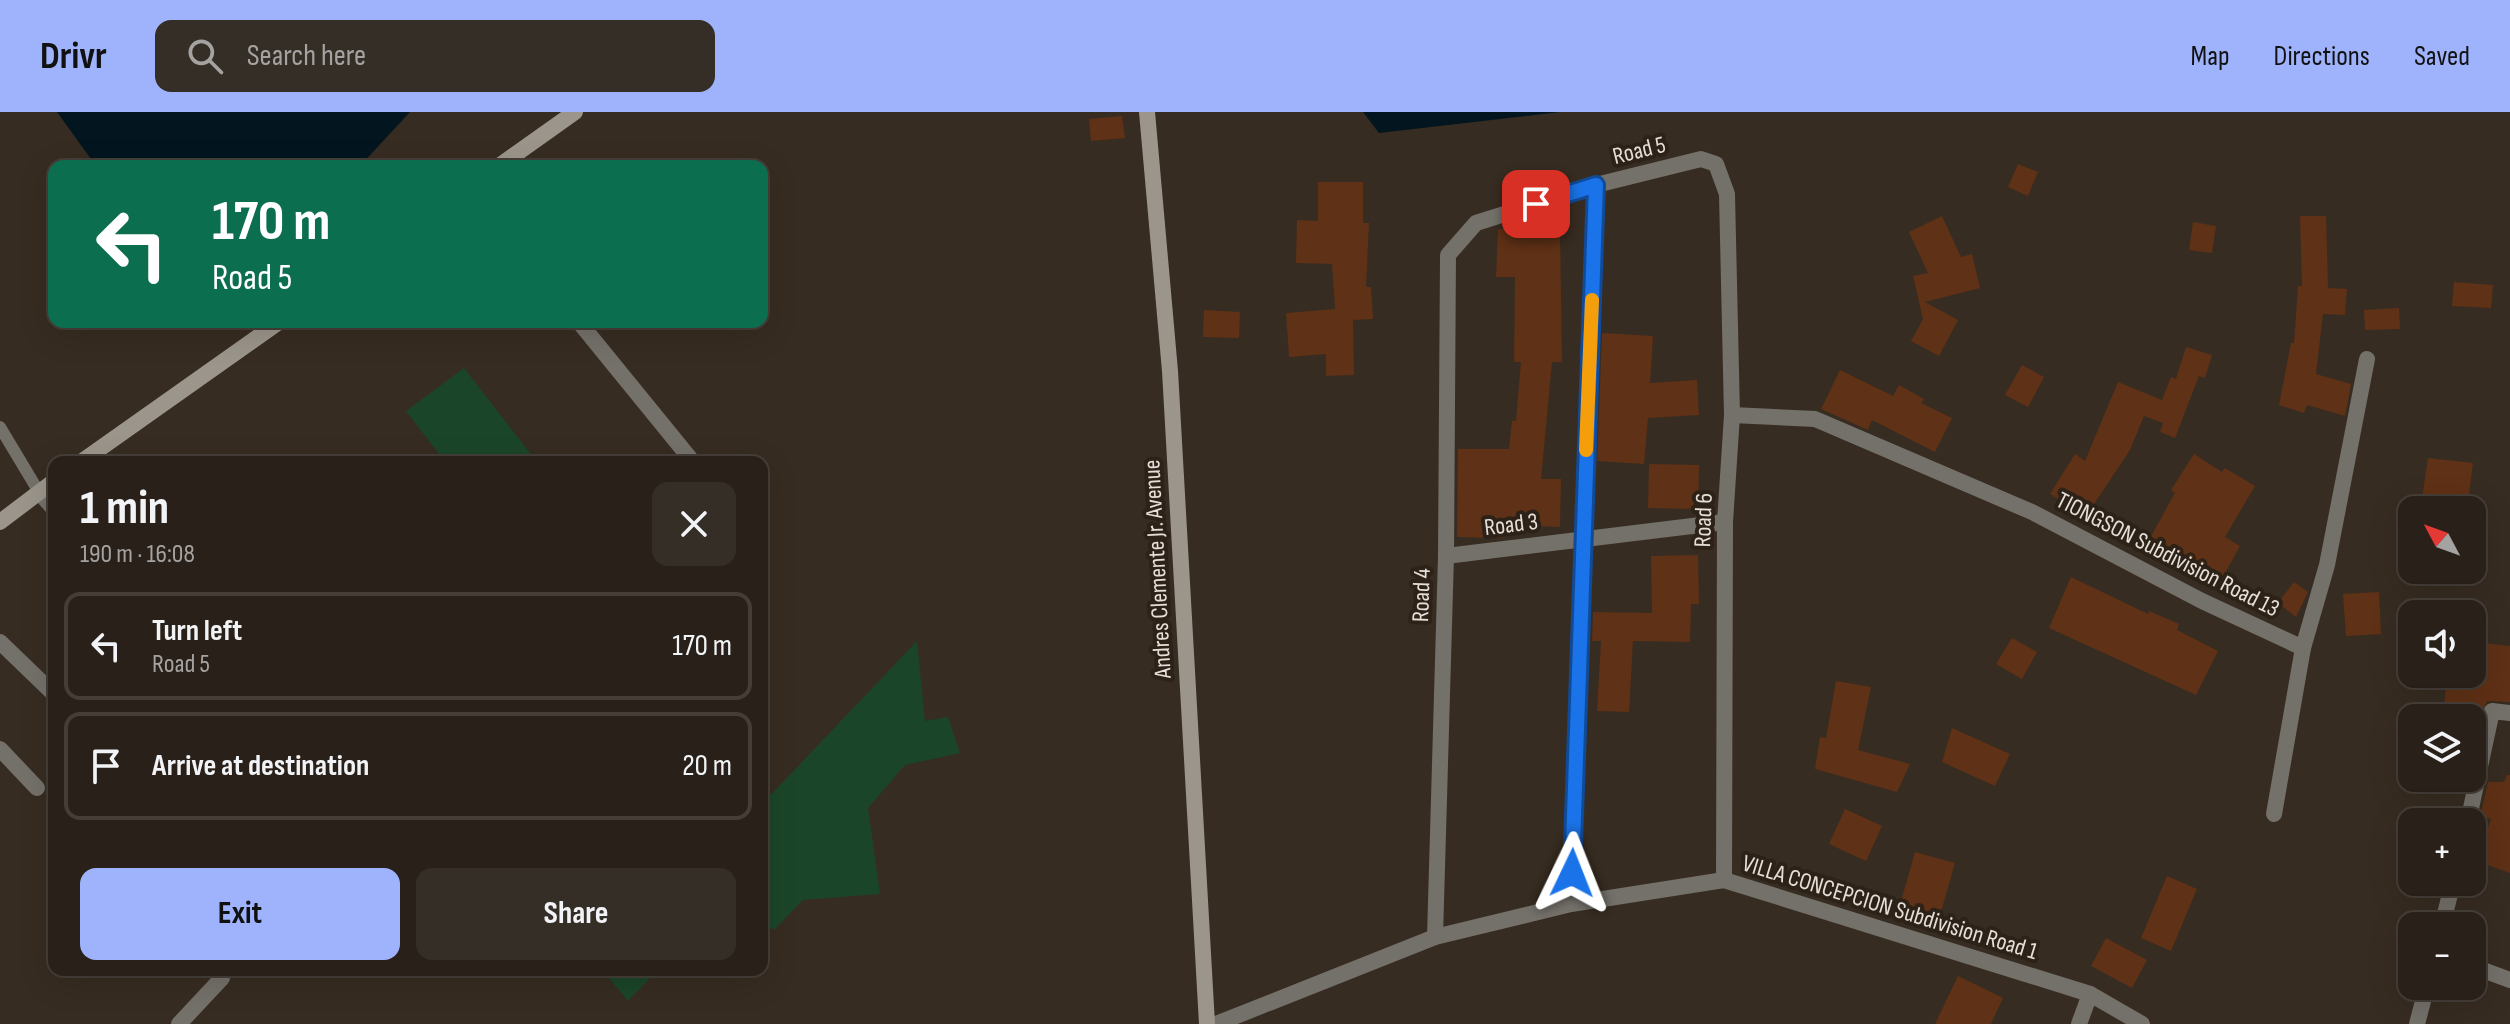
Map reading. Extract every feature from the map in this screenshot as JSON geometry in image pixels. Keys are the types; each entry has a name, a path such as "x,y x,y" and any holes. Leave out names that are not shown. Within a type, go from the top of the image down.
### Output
{"main road":[{"path":"507,160 575,112"},
{"name":"Andres Clemente Jr. Avenue","path":"1147,112 1170,371 1207,1024"},
{"path":"89,456 271,328"},
{"path":"0,522 48,485"}],"street":[{"name":"Road 5","path":"1448,255 1476,223 1596,185 1701,159 1716,164"},
{"name":"Road 6","path":"1716,164 1727,194 1732,415 1725,522 1724,880"},
{"path":"1571,904 1596,185"},
{"name":"Road 4","path":"1435,937 1446,556 1448,255"},
{"path":"584,328 688,456"},
{"name":"TIONGSON Subdivision Road 13","path":"1732,415 1815,419 2032,512 2202,601 2303,648 2327,565 2367,359"},
{"path":"39,492 48,502"},
{"name":"Road 3","path":"1446,556 1725,522"},
{"path":"0,642 48,688"},
{"path":"2274,814 2303,648"},
{"path":"2471,808 2492,711 2510,713"},
{"path":"0,749 37,788"},
{"name":"VILLA CONCEPCION Subdivision Road 1","path":"1216,1024 1435,937 1571,904 1724,880 2090,994 2142,1024"},
{"path":"2486,971 2510,980"},
{"path":"179,1024 222,978"},
{"path":"2079,1024 2090,994"},
{"path":"2417,1024 2423,1000"}],"lane":[{"path":"0,427 39,492"}],"green space":[{"path":"464,368 532,456 440,456 406,411"},
{"path":"917,641 925,721 948,717 960,753 905,765 868,808 880,894 803,900 774,930 768,927 768,798"},
{"path":"607,976 652,976 628,1001"}],"water":[{"path":"57,112 410,112 366,160 92,160"},
{"path":"1363,112 1560,112 1379,133"}],"building":[{"path":"1122,116 1125,138 1091,141 1089,119"},
{"path":"2018,164 2038,172 2028,196 2008,187"},
{"path":"1318,182 1363,182 1363,223 1369,223 1366,287 1371,287 1373,319 1353,320 1354,375 1326,376 1326,354 1289,357 1286,313 1335,309 1332,264 1296,263 1297,220 1318,221"},
{"path":"1942,216 1961,257 1972,254 1980,288 1925,302 1958,320 1939,356 1911,341 1923,319 1913,276 1928,273 1909,232"},
{"path":"2300,216 2326,216 2328,288 2347,289 2345,315 2323,314 2316,374 2351,384 2345,416 2307,405 2304,413 2279,405 2291,343 2294,343 2298,286 2302,286"},
{"path":"2193,222 2216,226 2212,253 2189,250"},
{"path":"1498,229 1560,230 1562,362 1552,362 1541,479 1561,479 1560,527 1504,525 1504,538 1457,537 1458,449 1509,449 1512,421 1516,421 1521,362 1514,362 1515,277 1496,277"},
{"path":"2454,282 2493,285 2491,308 2452,306"},
{"path":"2399,308 2400,329 2365,330 2364,310"},
{"path":"1204,310 1240,312 1239,338 1203,337"},
{"path":"1602,333 1653,336 1650,383 1697,380 1699,415 1648,418 1644,464 1597,461"},
{"path":"2186,347 2212,355 2205,378 2199,376 2175,438 2160,432 2163,423 2144,416 2130,450 2086,516 2050,494 2075,454 2085,461 2118,382 2162,400 2171,377 2176,379"},
{"path":"2022,365 2044,377 2028,407 2005,395"},
{"path":"1840,370 1893,396 1899,385 1924,399 1921,403 1952,418 1935,452 1872,420 1868,430 1821,409"},
{"path":"2194,454 2222,472 2225,468 2255,486 2225,537 2240,546 2220,582 2145,547 2175,493 2171,490"},
{"path":"2428,458 2473,463 2469,496 2422,496"},
{"path":"1649,464 1699,465 1698,509 1648,508"},
{"path":"1698,555 1699,604 1691,604 1690,642 1633,641 1629,712 1597,711 1601,641 1592,641 1593,612 1652,613 1651,556"},
{"path":"2071,577 2148,614 2149,611 2179,624 2177,630 2218,651 2196,695 2049,628"},
{"path":"2294,582 2308,592 2296,617 2278,603"},
{"path":"2379,592 2381,634 2346,636 2343,594"},
{"path":"2012,638 2037,652 2022,679 1996,664"},
{"path":"2486,643 2510,646 2510,702 2444,704 2446,688 2486,688"},
{"path":"1836,681 1871,687 1858,750 1910,764 1897,792 1815,769 1820,737 1826,738"},
{"path":"1952,728 2010,754 1995,786 1942,762"},
{"path":"2510,775 2510,873 2486,864 2486,834 2491,819 2486,818 2486,808 2482,808 2488,782 2504,782"},
{"path":"1845,809 1882,826 1866,861 1829,844"},
{"path":"1915,852 1955,863 1937,926 1897,915"},
{"path":"2167,876 2197,889 2171,951 2141,938"},
{"path":"2106,938 2147,960 2132,988 2091,966"},
{"path":"1958,976 2003,998 1991,1024 1935,1024"}],"slow traffic":[{"path":"1586,450 1592,300"}],"route":[{"path":"1536,204 1596,185 1572,873"}]}
